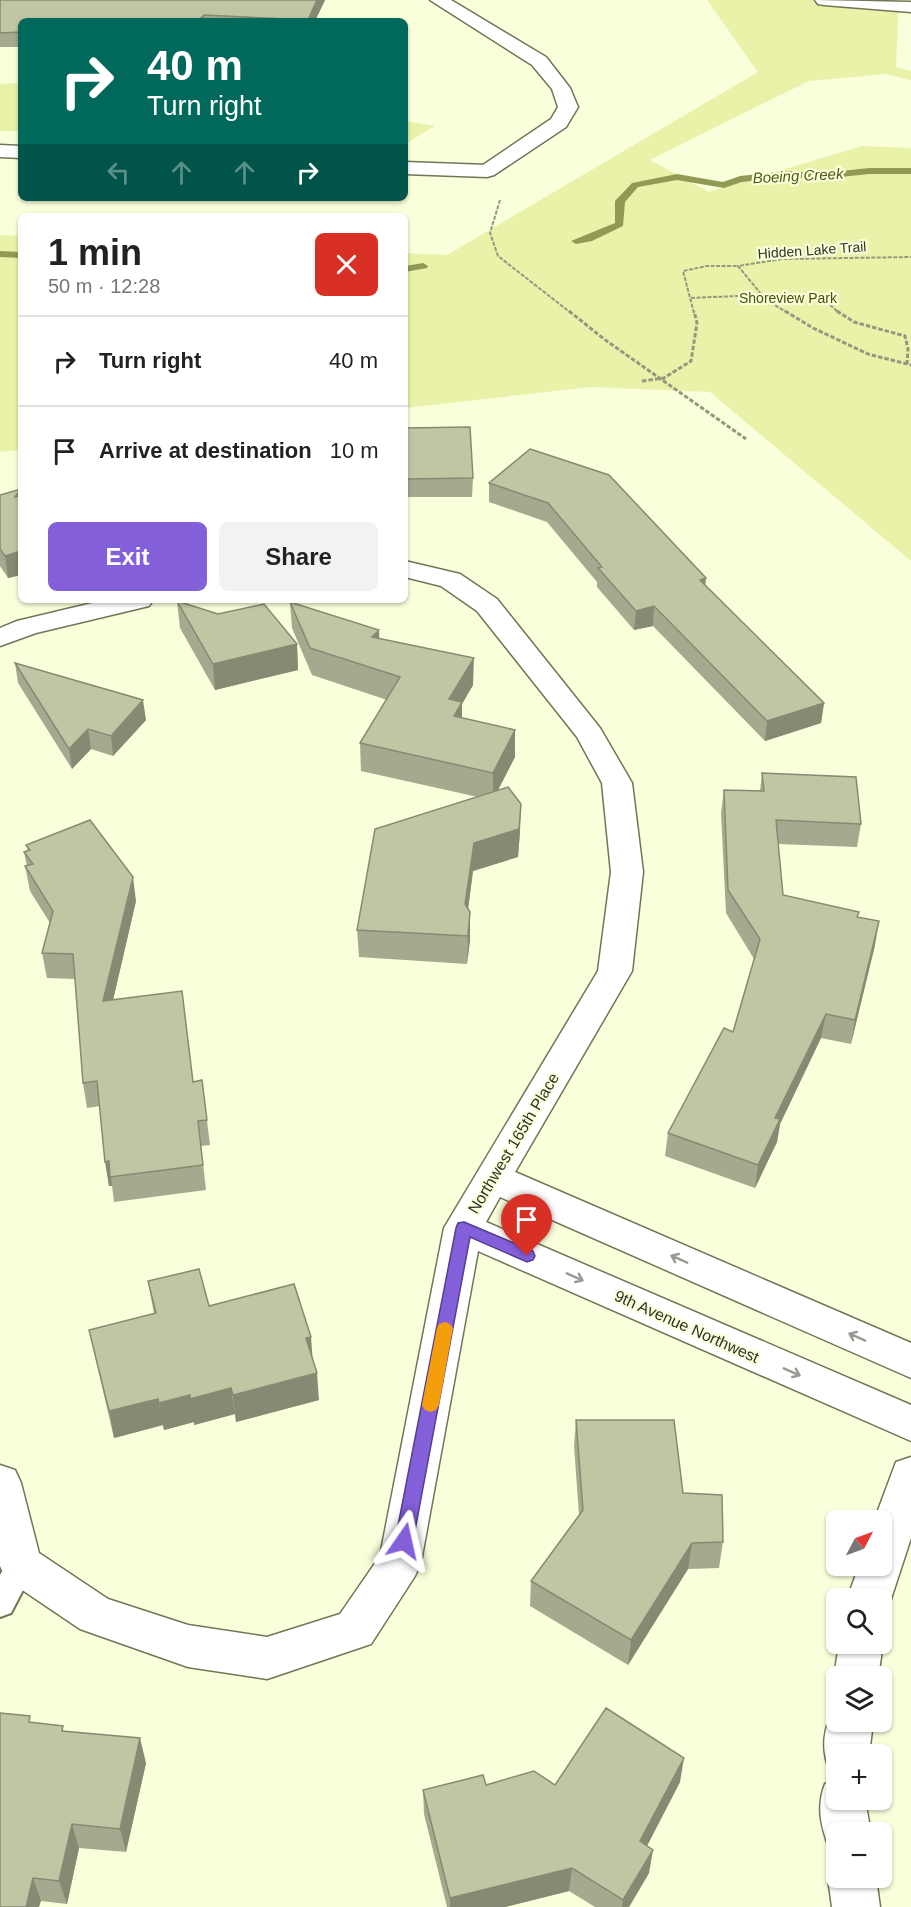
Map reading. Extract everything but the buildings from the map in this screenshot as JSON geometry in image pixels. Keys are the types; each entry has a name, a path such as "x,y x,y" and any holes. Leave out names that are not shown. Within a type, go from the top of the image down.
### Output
{"street":[{"path":"408,168 487,171 559,123 568,107 561,88 538,61 439,0"},
{"path":"824,0 911,7"},
{"path":"0,151 18,152"},
{"name":"Northwest 165th Place","path":"21,1564 95,1615 188,1646 267,1658 355,1630 400,1562 464,1228 615,971 627,872 617,783 590,734 487,605 450,580 408,570"},
{"path":"0,638 27,627 127,603"},
{"path":"493,1178 911,1361"},
{"name":"9th Avenue Northwest","path":"464,1228 911,1424"},
{"path":"892,1531 911,1475"},
{"path":"0,1483 21,1564"},
{"path":"853,1888 856,1907"}],"lane":[{"path":"0,1603 21,1564"}],"path":[{"path":"487,171 505,187 490,233 498,256 659,379 746,440"},
{"name":"Hidden Lake Trail","path":"909,364 868,354 813,328 766,300 738,266 782,259 911,257"},
{"path":"642,381 659,379 691,361 697,323 683,271 707,266 738,266"},
{"path":"691,298 761,295"},
{"path":"826,301 838,315 852,322 905,336 909,364"}],"green space":[{"name":"Shoreview Park","path":"707,0 899,0 896,67 911,71 911,80 886,74 809,81 650,160 709,192 862,146 911,148 911,561 710,392 591,387 408,408 408,253 447,255 758,72"},
{"path":"18,83 18,131 0,131 0,84"},
{"path":"408,122 435,126 408,142"},
{"path":"0,235 18,236 18,450 0,452"}],"waterway":[{"name":"Boeing Creek","path":"576,241 589,239 620,224 620,201 635,185 677,177 724,185 740,179 787,174 822,176 869,171 911,171"},
{"name":"Boeing Creek","path":"0,254 18,255"},
{"name":"Boeing Creek","path":"408,268 423,266"}],"slow traffic":[{"path":"431,1405 445,1328"}],"route":[{"path":"404,1541 464,1228 527,1256"}]}
